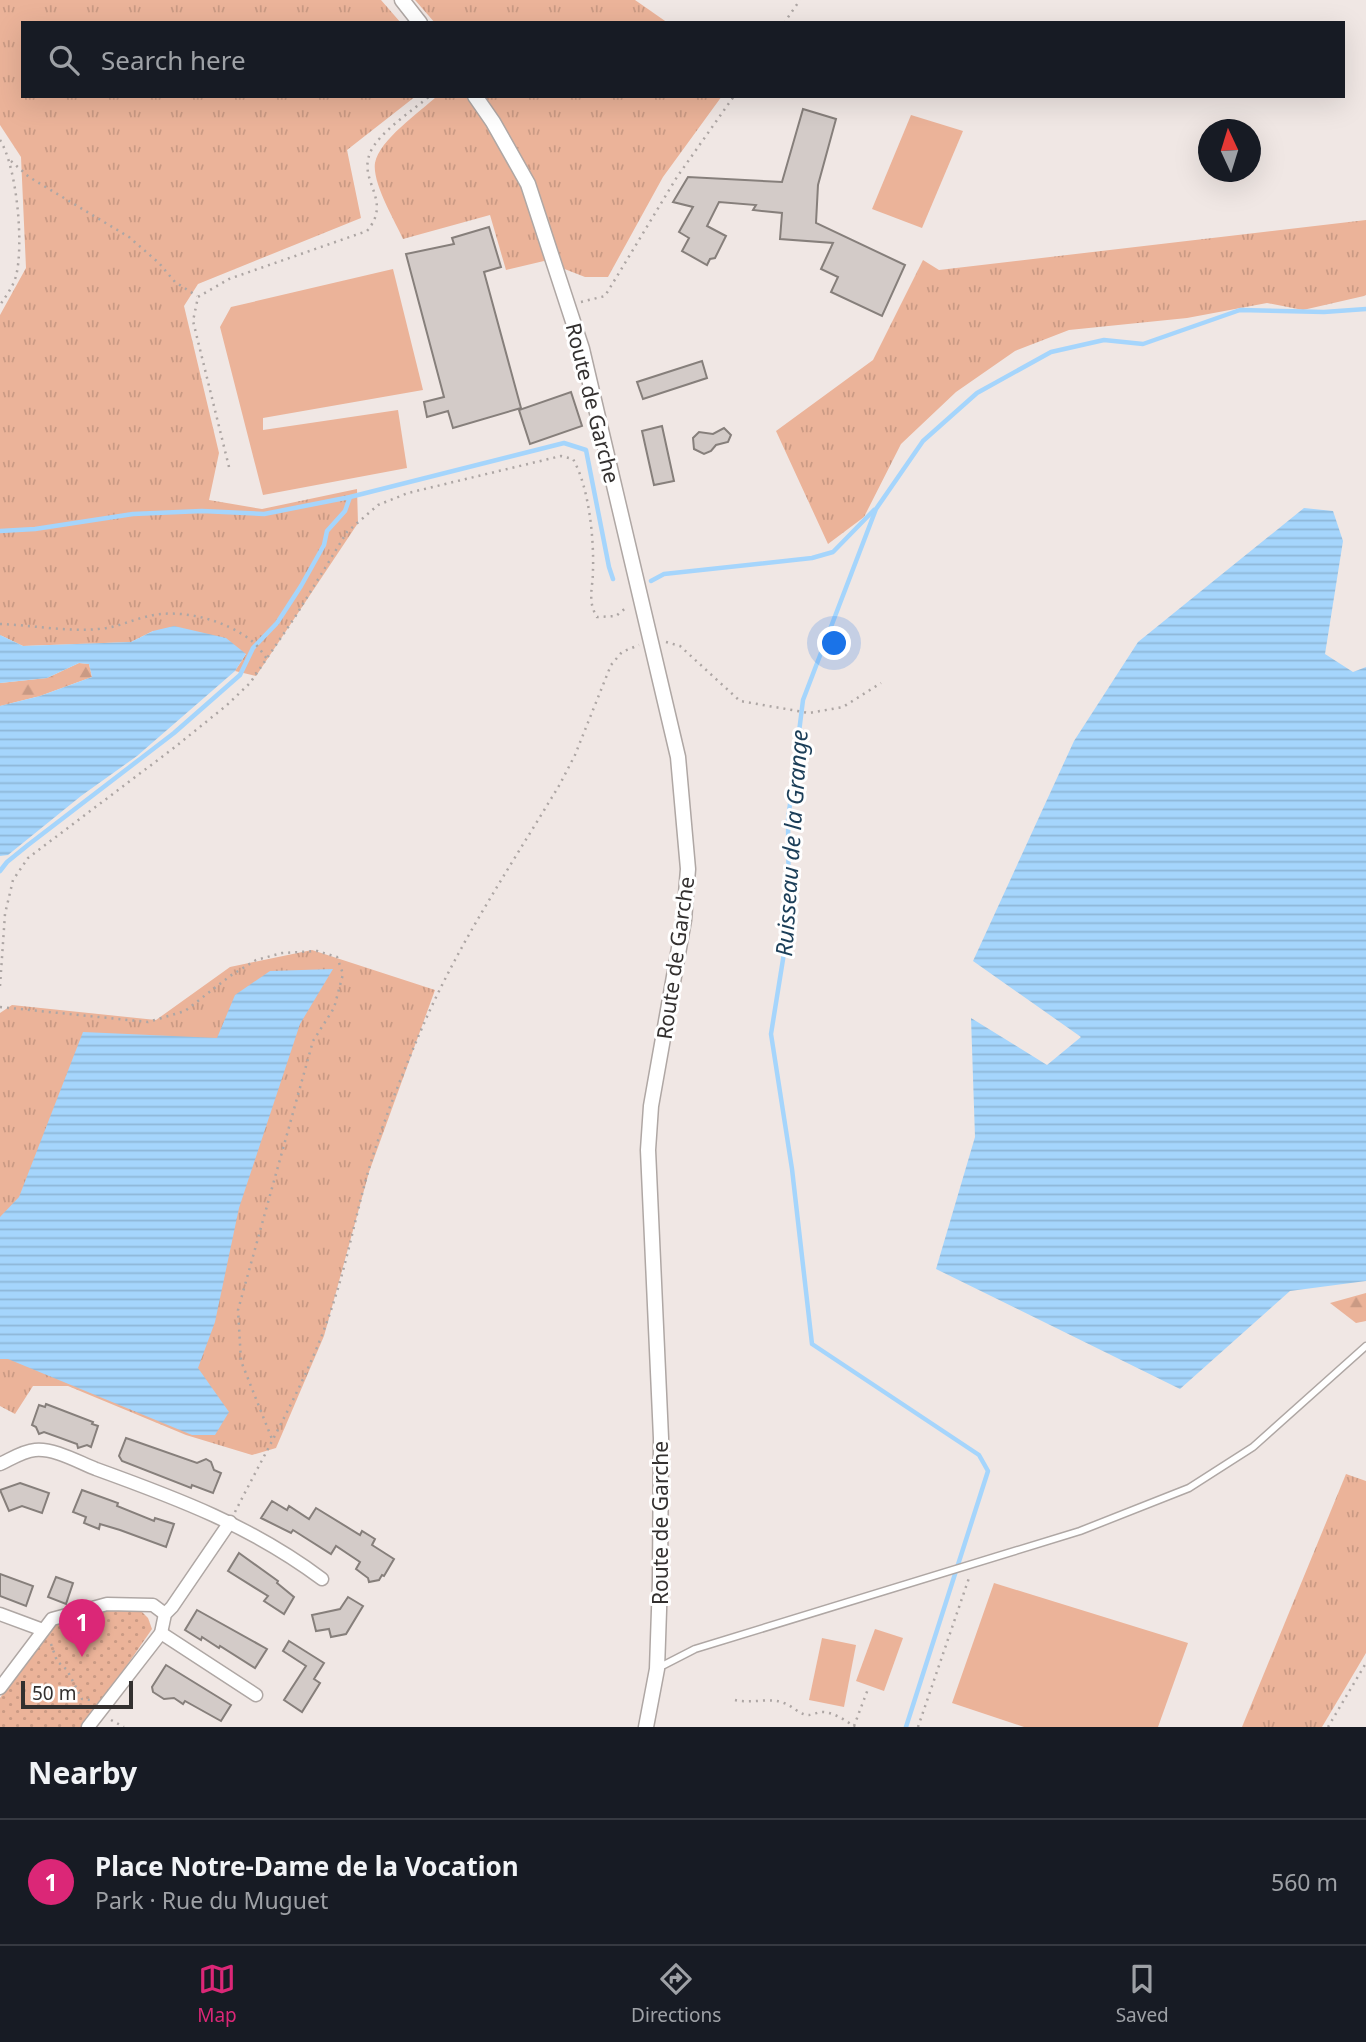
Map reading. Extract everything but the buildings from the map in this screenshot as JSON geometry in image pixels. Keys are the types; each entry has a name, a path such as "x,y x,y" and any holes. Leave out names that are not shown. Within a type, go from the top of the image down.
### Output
{"street":[{"path":"402,0 418,21"},
{"name":"Route de Garche","path":"476,98 493,122 527,184 582,349 678,757 688,869 684,920 652,1106 648,1150 661,1438 657,1669 646,1727"},
{"path":"0,1464 37,1449 141,1485 230,1522 271,1544 322,1579"},
{"path":"95,1719 161,1633 165,1614 230,1522"},
{"path":"0,1688 52,1619 107,1604 153,1605 165,1614"},
{"path":"0,1614 43,1630"},
{"path":"161,1633 256,1695"}],"lane":[{"path":"657,1669 695,1649 1080,1531 1189,1488 1253,1447 1366,1346"}],"path":[{"path":"785,21 800,0"},
{"path":"229,467 193,321 198,297 229,279 367,231 375,221 378,210 367,165 371,151 383,136 428,98"},
{"path":"568,306 605,296 677,177 733,98"},
{"path":"0,140 11,162 20,243 15,280 0,305"},
{"path":"11,162 29,177 129,237 159,263 175,282 198,297"},
{"path":"0,986 2,917 13,880 28,858 136,777 227,705 250,683 347,533 378,505 408,493 561,456 573,459 582,474 592,542 591,607 597,617 616,616 628,606 638,589"},
{"path":"0,624 98,629 126,624 147,616 185,615 209,620 237,632 254,642 267,659"},
{"path":"230,1522 324,1328 335,1299 371,1162 406,1068 441,986 561,784 611,665 630,646 666,642 680,646 740,701 809,713 843,708 881,683"},
{"path":"0,1007 148,1022 185,1011 230,976 256,960 282,953 317,951 337,957 343,974 334,1008 313,1041 238,1310 241,1361 272,1438"},
{"path":"918,1727 974,1565"},
{"path":"43,1630 47,1632 57,1661 67,1670 82,1699 90,1699 95,1719"},
{"path":"1328,1727 1366,1663"},
{"path":"735,1700 749,1703 768,1700 783,1702 807,1716 822,1712 840,1718 854,1727 868,1689"}],"green space":[{"path":"0,0 381,0 399,21 21,21 21,98 413,98 347,150 361,218 198,284 184,306 219,453 209,500 262,509 357,489 358,523 256,676 235,671 246,654 153,631 131,642 23,646 0,635 0,315 26,268 21,157 0,125"},
{"path":"415,0 635,0 665,21 433,21"},
{"path":"435,98 721,98 663,177 608,277 585,277 544,261 506,270 490,215 403,239 380,191 375,163 384,145"},
{"path":"911,115 963,131 922,228 872,209"},
{"path":"1366,220 1364,296 1303,310 1267,303 1187,318 1069,330 1015,351 956,392 901,444 864,517 828,544 776,431 873,360 923,260 939,270"},
{"path":"393,269 423,390 263,418 263,430 398,410 407,468 263,495 220,327 231,307"},
{"path":"79,663 89,664 92,677 40,696 0,706 0,683 47,678"},
{"path":"312,950 435,990 369,1172 324,1336 276,1448 252,1455 186,1435 68,1386 33,1386 15,1414 0,1406 0,1013 12,1005 156,1020 230,967"},
{"path":"1366,1293 1366,1321 1356,1323 1330,1303"},
{"path":"1346,1474 1366,1481 1366,1653 1322,1727 1242,1727"},
{"path":"994,1583 1188,1643 1158,1727 1024,1727 952,1703"},
{"path":"108,1609 141,1611 148,1618 152,1629 81,1727 0,1727 0,1698 55,1623"},
{"path":"875,1629 903,1638 884,1691 856,1681"},
{"path":"822,1638 856,1645 844,1707 809,1700"}],"water":[{"path":"1304,508 1333,511 1343,541 1325,654 1353,672 1366,667 1366,1281 1290,1291 1180,1389 936,1269 975,1137 971,1018 1047,1065 1081,1037 973,961 1074,741 1138,642"},
{"path":"174,626 226,638 246,654 235,671 137,756 81,796 8,855 0,856 0,706 40,696 92,677 89,664 79,663 47,678 0,683 0,635 23,646 131,642 153,631"},
{"path":"333,969 300,1024 239,1208 215,1322 198,1368 229,1412 215,1435 192,1435 8,1359 0,1359 0,1217 19,1197 83,1032 217,1038 235,995 270,971"}],"waterway":[{"name":"Ruisseau de la Grange","path":"906,1727 988,1471 979,1455 812,1344 792,1169 771,1034 789,922 788,820 803,700 876,509 923,441 977,393 1051,352 1104,340 1143,344 1240,310 1324,312 1366,309"},
{"path":"0,531 35,529 133,514 202,511 264,514 350,497 564,443 586,450 613,579"},
{"path":"0,871 28,845 174,733 240,675 253,648 277,623 301,586 324,545 327,531 345,511 350,497"},
{"path":"651,581 664,574 812,558 833,552 874,510"}],"place":[{"name":"Place Notre-Dame de la Vocation","path":"82,1657"}]}
